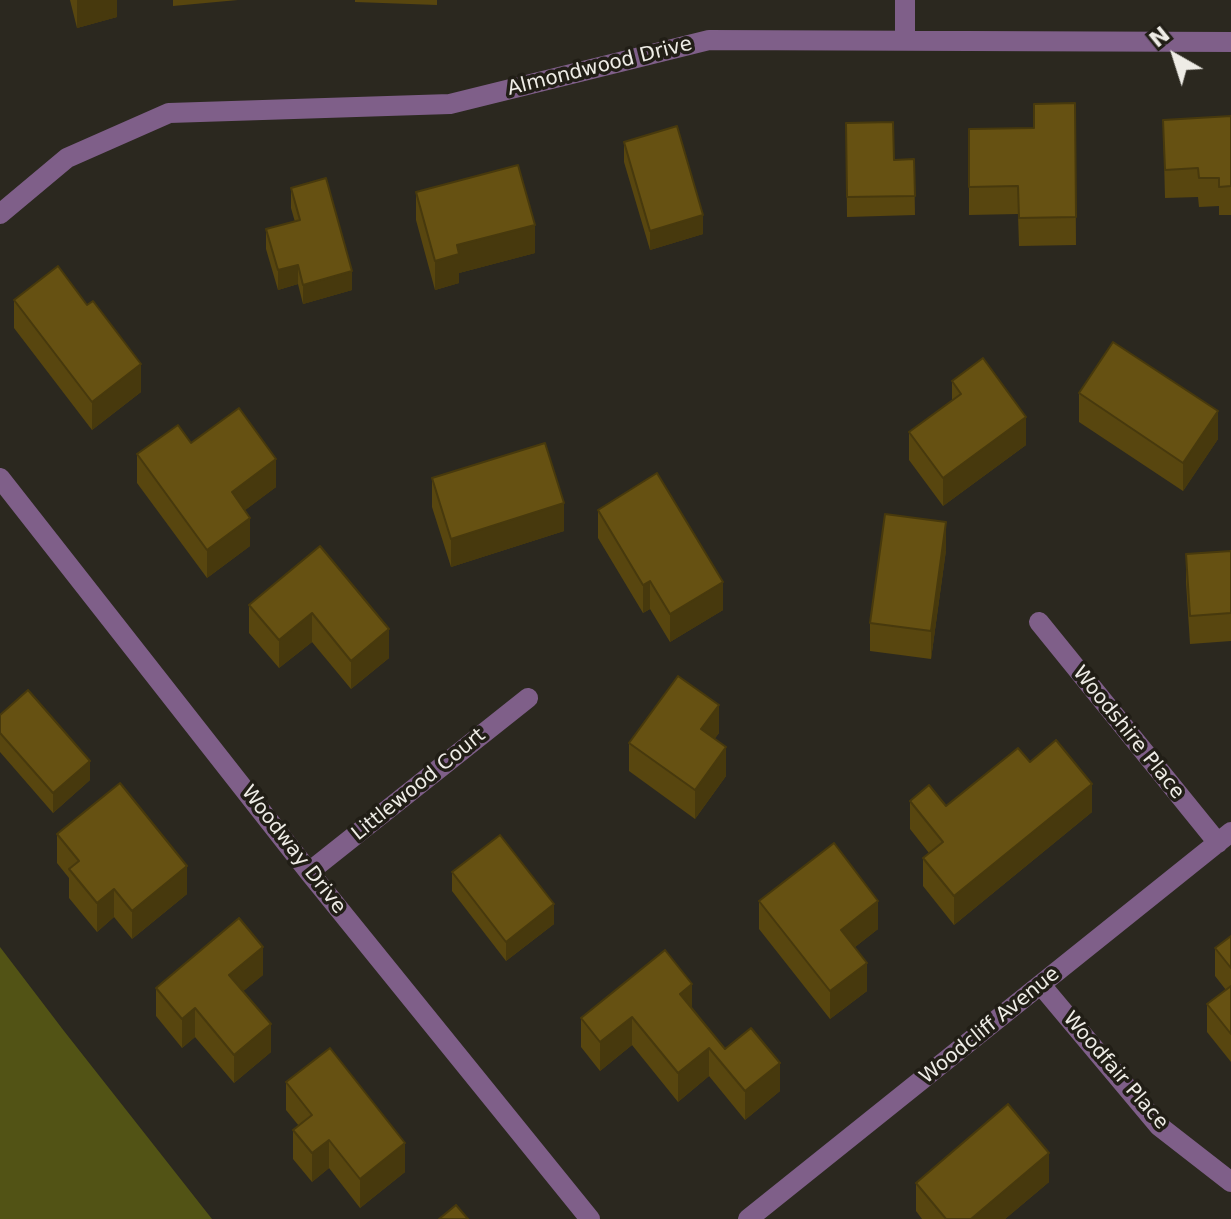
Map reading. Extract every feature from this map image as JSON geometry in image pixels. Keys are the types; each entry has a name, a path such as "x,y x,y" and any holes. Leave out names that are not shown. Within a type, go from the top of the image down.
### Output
{"street":[{"path":"905,0 905,40"},
{"name":"Almondwood Drive","path":"0,214 67,158 169,113 450,104 709,40 1231,42"},
{"name":"Woodway Drive","path":"0,478 309,872 590,1219"},
{"name":"Woodshire Place","path":"1039,622 1224,838"},
{"name":"Littlewood Court","path":"309,872 528,698"},
{"name":"Woodcliff Avenue","path":"748,1219 1224,838"},
{"name":"Woodfair Place","path":"1041,985 1159,1126 1231,1182"}],"shaded area":[{"path":"0,947 64,1031 212,1219 0,1219"}],"building":[{"path":"1075,103 1076,217 1019,218 1018,186 969,187 969,129 1034,128 1034,104"},
{"path":"1231,116 1231,186 1219,187 1219,178 1199,178 1198,168 1165,170 1163,120"},
{"path":"893,122 894,160 914,159 915,196 847,197 846,123"},
{"path":"677,126 703,215 650,231 624,142"},
{"path":"518,165 535,225 457,245 459,254 435,261 416,192"},
{"path":"326,178 352,271 303,285 298,265 278,270 266,229 300,220 291,188"},
{"path":"58,266 87,305 93,301 141,364 92,402 14,300"},
{"path":"1113,342 1218,411 1183,463 1079,393"},
{"path":"983,358 1026,417 943,478 909,432 961,394 952,381"},
{"path":"239,408 276,459 232,492 250,518 207,550 137,454 178,425 191,443"},
{"path":"545,443 564,503 451,539 432,478"},
{"path":"657,473 723,582 670,614 650,581 643,585 598,510"},
{"path":"885,514 946,522 931,631 870,623"},
{"path":"320,546 389,629 351,661 312,613 279,640 249,605"},
{"path":"1231,551 1231,613 1190,616 1186,554"},
{"path":"678,676 719,705 701,729 726,747 695,790 629,743"},
{"path":"28,690 90,761 53,793 0,733 0,715"},
{"path":"1056,740 1092,784 954,896 923,858 943,842 910,801 929,785 946,806 1018,748 1030,762"},
{"path":"120,783 187,866 132,911 114,889 97,903 69,869 79,861 57,834"},
{"path":"500,835 554,904 506,942 452,872"},
{"path":"834,843 878,901 841,930 867,963 830,991 759,901"},
{"path":"239,918 263,947 229,975 271,1024 234,1055 195,1008 182,1019 156,988"},
{"path":"1231,936 1231,968 1215,948"},
{"path":"665,950 692,984 680,994 725,1049 751,1028 780,1063 745,1091 709,1048 678,1073 632,1017 600,1042 581,1018"},
{"path":"1231,986 1231,1034 1207,1004"},
{"path":"330,1048 405,1143 360,1179 329,1140 312,1153 293,1130 312,1115 286,1082"},
{"path":"1008,1104 1049,1153 971,1219 946,1219 916,1183"},
{"path":"456,1205 468,1219 439,1219"}]}
